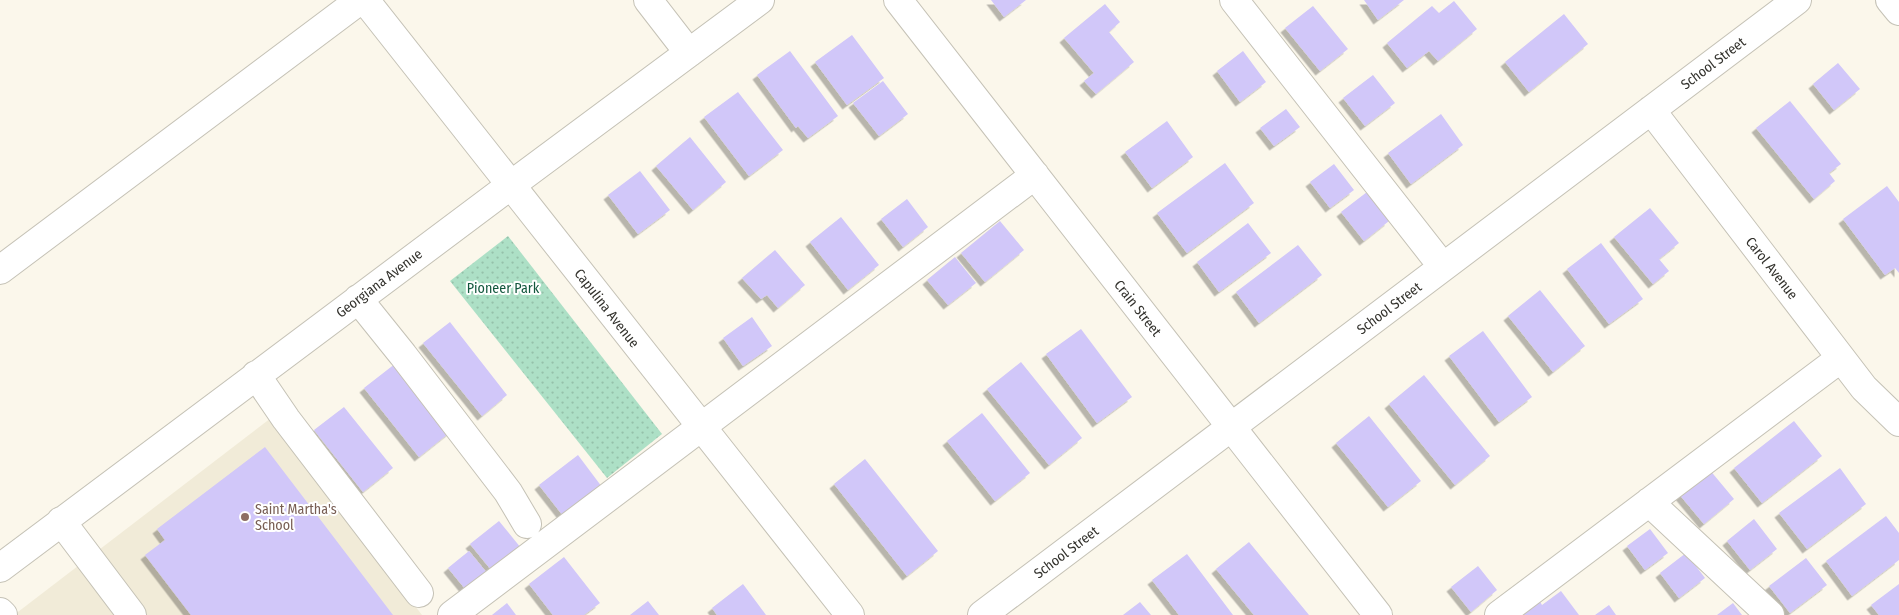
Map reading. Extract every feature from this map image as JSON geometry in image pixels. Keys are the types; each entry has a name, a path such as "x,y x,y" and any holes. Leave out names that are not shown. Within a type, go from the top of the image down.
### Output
{"street":[{"path":"0,270 360,0"},
{"name":"Capulina Avenue","path":"365,0 850,615"},
{"path":"648,0 689,53"},
{"name":"Georgiana Avenue","path":"0,568 760,0"},
{"name":"Crain Street","path":"898,0 1378,615"},
{"path":"1234,0 1442,267"},
{"name":"School Street","path":"982,615 1797,0"},
{"path":"1890,0 1899,11"},
{"name":"Carol Avenue","path":"1651,110 1864,388 1899,422"},
{"path":"452,615 1035,175"},
{"path":"358,299 508,492 527,524"},
{"path":"1499,615 1841,358"},
{"path":"256,375 286,419 419,593"},
{"path":"1649,502 1770,615"},
{"path":"61,521 132,615"},
{"path":"0,612 3,615"}],"shaded area":[{"name":"Saint Martha's School","path":"271,418 422,615 14,615"}],"green space":[{"name":"Pioneer Park","path":"508,236 662,434 607,478 450,281"}],"building":[{"path":"991,0 1026,0 1004,17"},
{"path":"1364,0 1404,0 1378,20"},
{"path":"1454,1 1477,29 1438,61 1429,51 1407,68 1387,43 1432,6 1439,13"},
{"path":"1105,4 1120,22 1109,32 1134,62 1096,94 1084,81 1094,73 1064,38"},
{"path":"1313,6 1348,49 1320,71 1285,28"},
{"path":"1564,14 1588,44 1529,92 1505,62"},
{"path":"852,35 884,78 847,105 815,62"},
{"path":"790,51 838,116 808,138 798,126 796,128 757,75"},
{"path":"1243,51 1266,82 1240,102 1217,71"},
{"path":"1838,63 1860,89 1834,110 1813,84"},
{"path":"1373,75 1395,103 1365,126 1343,98"},
{"path":"883,81 908,114 879,136 853,103"},
{"path":"738,92 783,150 749,176 704,117"},
{"path":"1790,101 1841,164 1829,173 1835,181 1814,199 1756,128"},
{"path":"1286,109 1300,127 1274,146 1260,128"},
{"path":"1441,114 1463,145 1411,184 1388,153"},
{"path":"1167,121 1193,157 1152,188 1125,152"},
{"path":"690,137 726,182 693,210 656,166"},
{"path":"1225,163 1254,203 1187,253 1157,213"},
{"path":"1334,164 1354,190 1330,208 1310,182"},
{"path":"640,171 670,210 638,234 608,195"},
{"path":"1887,186 1899,202 1899,273 1895,268 1885,275 1843,219"},
{"path":"1367,192 1389,221 1364,241 1341,212"},
{"path":"907,199 928,227 903,247 881,219"},
{"path":"1650,208 1679,243 1659,259 1669,271 1653,284 1614,237"},
{"path":"841,217 879,265 848,290 810,242"},
{"path":"1000,221 1024,250 985,282 961,253"},
{"path":"1248,223 1271,253 1219,292 1197,262"},
{"path":"1601,243 1643,299 1609,324 1567,269"},
{"path":"1298,245 1322,275 1259,323 1236,292"},
{"path":"775,250 805,285 778,308 767,295 761,299 742,278"},
{"path":"955,257 976,283 948,305 927,280"},
{"path":"1540,290 1585,346 1553,372 1508,316"},
{"path":"752,317 772,346 743,366 723,338"},
{"path":"450,322 507,395 482,416 423,343"},
{"path":"1081,329 1132,397 1097,423 1046,354"},
{"path":"1483,331 1532,397 1499,422 1449,356"},
{"path":"400,360 454,429 419,457 364,388"},
{"path":"1021,362 1082,438 1049,465 987,389"},
{"path":"1424,375 1490,456 1455,485 1389,404"},
{"path":"344,407 393,468 363,492 314,430"},
{"path":"982,413 1030,473 995,501 947,441"},
{"path":"1369,416 1421,481 1388,507 1336,443"},
{"path":"1794,421 1822,456 1762,503 1734,468"},
{"path":"265,447 393,615 191,615 145,555 165,540 157,529"},
{"path":"578,455 602,487 564,517 539,485"},
{"path":"865,459 938,551 907,576 834,484"},
{"path":"1840,468 1866,504 1807,549 1779,513"},
{"path":"1709,469 1734,499 1704,524 1679,494"},
{"path":"1886,516 1899,533 1899,560 1852,596 1826,561"},
{"path":"1754,519 1777,549 1750,570 1727,541"},
{"path":"499,521 521,548 492,571 470,544"},
{"path":"1650,529 1668,553 1645,570 1627,546"},
{"path":"1249,542 1309,615 1254,615 1216,569"},
{"path":"469,551 487,573 466,590 448,568"},
{"path":"1686,553 1705,578 1679,598 1660,573"},
{"path":"1187,554 1233,615 1179,615 1152,580"},
{"path":"564,557 600,603 584,615 553,615 529,584"},
{"path":"1806,558 1827,585 1790,613 1769,586"},
{"path":"1478,566 1497,590 1471,612 1451,587"},
{"path":"743,584 766,615 717,615 712,608"},
{"path":"1899,584 1899,615 1879,615 1871,605"},
{"path":"1561,591 1579,615 1514,615 1538,598 1542,605"},
{"path":"648,601 659,615 630,615"},
{"path":"1140,602 1151,615 1123,615"},
{"path":"507,603 516,615 492,615"},
{"path":"1733,603 1742,615 1717,615"},
{"path":"1609,605 1616,615 1595,615"}],"place":[{"name":"Saint Martha's School","path":"245,517"}]}
